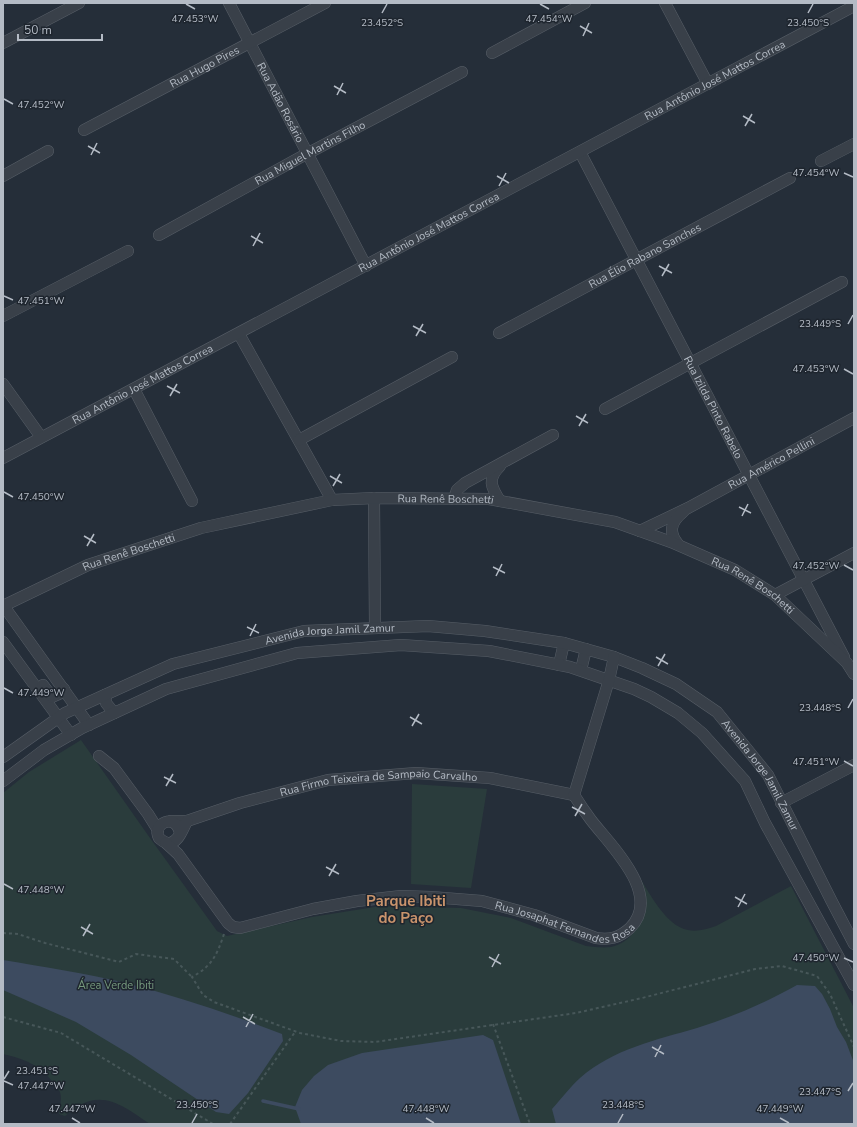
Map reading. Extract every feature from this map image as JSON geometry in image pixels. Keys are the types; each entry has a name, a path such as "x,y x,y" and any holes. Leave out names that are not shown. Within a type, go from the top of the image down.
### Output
{"street":[{"path":"3,43 79,3"},
{"name":"Rua Adão Rosário","path":"229,3 366,266"},
{"name":"Rua Hugo Pires","path":"84,130 325,3"},
{"path":"492,53 585,3"},
{"path":"665,3 708,84"},
{"name":"Rua Antônio José Mattos Correa","path":"3,458 854,6"},
{"name":"Rua Miguel Martins Filho","path":"159,235 462,72"},
{"path":"820,162 854,144"},
{"path":"3,176 48,151"},
{"name":"Rua Izilda Pinto Rabelo","path":"580,152 847,663"},
{"name":"Rua Élio Rabano Sanches","path":"499,333 790,178"},
{"path":"3,316 128,251"},
{"path":"605,409 842,282"},
{"path":"239,334 332,500"},
{"path":"299,440 452,357"},
{"path":"3,384 41,437"},
{"path":"134,389 192,500"},
{"name":"Rua Américo Pellini","path":"640,531 688,508 854,418"},
{"path":"454,499 457,490 465,483 553,435"},
{"path":"500,501 491,484 494,472 503,462"},
{"path":"374,498 375,628"},
{"name":"Rua Renê Boschetti","path":"3,606 88,564 194,530 332,500 374,498 489,499 615,522 678,544 735,570 775,596 847,663 854,674"},
{"name":"Rua Américo Pellini","path":"678,544 672,538 672,527 676,518 688,508"},
{"path":"775,596 854,553"},
{"path":"3,606 89,725"},
{"name":"Avenida Jorge Jamil Zamur","path":"3,757 59,718 77,708 173,664 304,631 428,626 485,631 564,643 614,657 676,684 716,712 768,775 781,804 854,944"},
{"path":"3,638 15,646 52,697 64,690"},
{"path":"3,642 71,735"},
{"path":"559,664 564,643"},
{"name":"Avenida Jorge Jamil Zamur","path":"3,781 44,750 89,725 166,689 297,653 401,645 489,651 559,664 609,680 651,697 678,712 702,733 745,781 765,823 854,985"},
{"path":"581,670 586,649"},
{"path":"574,795 609,680 614,657"},
{"path":"105,695 109,708 114,713"},
{"path":"33,736 39,739 44,750"},
{"path":"99,756 114,768 148,814 165,824 176,824 179,828 178,854"},
{"path":"781,804 854,766"},
{"name":"Rua Firmo Teixeira de Sampaio Carvalho","path":"165,824 187,821 240,803 328,780 416,773 490,778 574,795"},
{"name":"Rua Josaphat Fernandes Rosa","path":"228,923 233,927 240,928 314,909 357,901 401,896 431,897 482,902 534,915 596,938 614,938 624,934 632,925 638,914 640,901 637,883 627,865 590,819 574,795"},
{"path":"166,843 172,843 178,837 187,821"},
{"path":"165,824 158,835 161,840 178,854 228,923"},
{"name":"Avenida Jorge Jamil Zamur","path":"832,944 839,946 854,971"}],"path":[{"path":"192,977 204,970 218,952 228,923"},
{"path":"3,933 18,934 45,943 119,962 136,954 174,959 192,977 203,995 214,1002 295,1032 341,1041 374,1042 576,1013 755,970 782,966 817,976 830,994 854,1047"},
{"path":"3,1017 61,1033 213,1124"},
{"path":"493,1024 530,1124"},
{"path":"230,1124 295,1032"}],"green space":[{"name":"Área Verde Ibiti","path":"81,740 217,931 227,936 312,917 381,906 461,908 511,918 586,946 611,947 619,945 632,935 641,921 646,905 646,897 639,877 654,901 666,916 673,923 691,931 716,926 791,886 854,1008 854,1124 150,1124 117,1104 99,1100 90,1101 80,1105 65,1116 59,1114 61,1094 50,1078 32,1064 3,1054 3,793 29,772"},
{"path":"412,784 487,789 471,888 411,884"}],"water":[{"path":"3,960 95,976 146,988 204,1006 282,1034 283,1041 248,1093 229,1114 216,1112 131,1055 76,1022 3,990"},
{"path":"797,985 815,986 822,994 837,1027 846,1042 854,1063 854,1124 556,1124 552,1109 580,1078 606,1060 651,1041 697,1028 736,1014 761,1004"},
{"path":"483,1035 493,1040 521,1124 301,1124 295,1107 302,1090 314,1076 328,1065 362,1053"}],"waterway":[{"path":"263,1101 299,1109"}],"district":[{"name":"Parque Ibiti do Paço","path":"406,910"}]}
